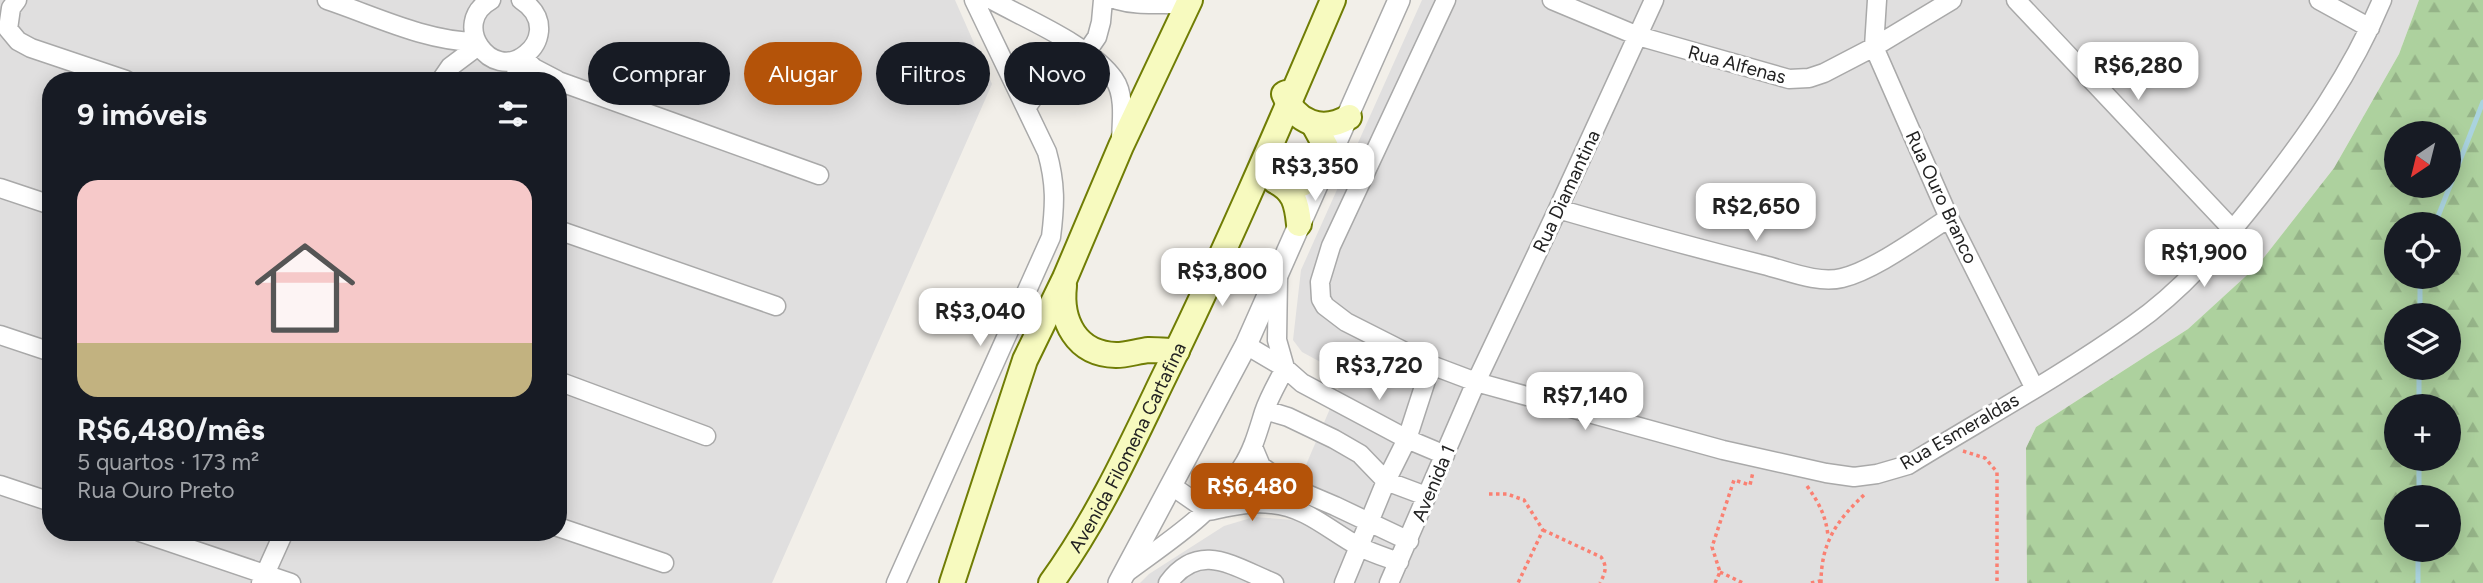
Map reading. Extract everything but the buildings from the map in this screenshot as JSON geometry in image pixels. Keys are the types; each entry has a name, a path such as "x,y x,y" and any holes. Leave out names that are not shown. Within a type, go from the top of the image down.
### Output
{"main road":[{"name":"Avenida Filomena Cartafina","path":"1051,583 1109,489 1177,351 1252,188 1333,0"},
{"path":"952,583 984,492 1020,372 1065,278 1121,146 1189,3"},
{"path":"1296,86 1284,94 1298,116 1314,125 1337,124 1349,117"},
{"path":"1252,188 1251,180 1264,179 1285,186 1302,184 1325,170 1326,147 1314,125"},
{"path":"1285,186 1297,203 1299,224"},
{"path":"1065,278 1063,314 1073,334 1085,345 1105,354 1118,355 1148,350 1177,351"}],"street":[{"path":"17,0 4,16 8,29 18,41 102,72"},
{"path":"327,0 430,36 477,44"},
{"path":"491,0 478,11 473,32 477,44 486,55 506,62 520,59 532,49 538,38 540,7 521,0"},
{"path":"896,583 1051,237 1055,207 1054,178 1047,152 974,0"},
{"path":"992,0 1066,42"},
{"path":"1094,42 1101,22 1103,0"},
{"path":"1117,0 1132,5 1189,3"},
{"path":"1123,577 1245,345 1399,0"},
{"name":"Rua Esmeraldas","path":"1446,0 1331,246 1320,282 1321,299 1325,306 1335,315 1432,365 1476,382 1723,450 1854,477 1877,474 1908,464 2135,324 2193,274 2294,152 2338,87 2382,0"},
{"name":"Rua Alfenas","path":"1552,0 1638,36 1789,79 1809,78 1824,73 1874,47 1952,0"},
{"name":"Rua Diamantina","path":"1476,382 1654,0"},
{"name":"Rua Ouro Branco","path":"1877,0 1874,47 1949,218 2034,387"},
{"path":"2015,0 2232,230"},
{"path":"2319,0 2370,28"},
{"path":"447,72 477,44"},
{"path":"518,72 520,59"},
{"path":"520,59 541,72"},
{"path":"1110,75 1115,80 1120,95 1121,146"},
{"path":"567,84 820,175"},
{"path":"0,188 42,202"},
{"path":"1558,209 1816,278 1840,279 1855,274 1949,218"},
{"path":"567,233 776,306"},
{"path":"1123,577 1208,511 1243,466 1285,368 1277,340 1278,270"},
{"path":"0,335 42,349"},
{"path":"1245,345 1285,368 1302,383 1407,439 1444,455"},
{"path":"1344,583 1386,481 1407,439 1432,365"},
{"name":"Avenida 1","path":"1389,583 1476,382"},
{"path":"567,385 706,436"},
{"path":"1265,410 1288,417 1334,439 1360,454 1386,481 1426,496"},
{"path":"1252,447 1261,466 1288,486 1409,541"},
{"path":"0,485 42,499"},
{"path":"1172,486 1208,511 1244,504 1273,504 1298,511 1358,546 1399,562"},
{"path":"567,530 664,563"},
{"path":"164,541 263,578 291,583"},
{"path":"263,578 280,541"},
{"path":"1168,583 1184,566 1197,560 1208,559 1226,563 1274,583"}],"path":[{"path":"1954,453 1964,451 1977,454 1985,458 1997,472 1997,583"},
{"path":"1714,583 1720,572 1712,547 1734,480 1750,485 1753,471"},
{"path":"1811,583 1820,582 1828,538 1826,519 1807,486 1818,488"},
{"path":"1828,538 1841,519 1871,489 1860,490"},
{"path":"1489,494 1507,494 1524,500 1543,530 1601,558 1606,564 1606,571 1600,583"},
{"path":"1518,583 1543,530"},
{"path":"1720,572 1743,583"}],"shaded area":[{"path":"0,0 955,0 974,42 876,42 876,105 983,105 772,583 0,583"},
{"path":"1422,0 2419,0 2399,54 2334,168 2258,265 2188,329 2036,427 2026,448 2027,583 1140,583 1149,574 1224,526 1254,517 1294,520 1311,483 1303,472 1343,378 1339,372 1302,352 1293,340 1301,270"}],"green space":[{"path":"2419,0 2483,0 2483,583 2027,583 2026,448 2036,427 2188,329 2258,265 2334,168 2399,54"}],"waterway":[{"path":"2440,212 2483,102"},
{"path":"2420,289 2420,303"},
{"path":"2419,380 2419,394"},
{"path":"2419,471 2419,485"},
{"path":"2418,562 2418,583"}]}
